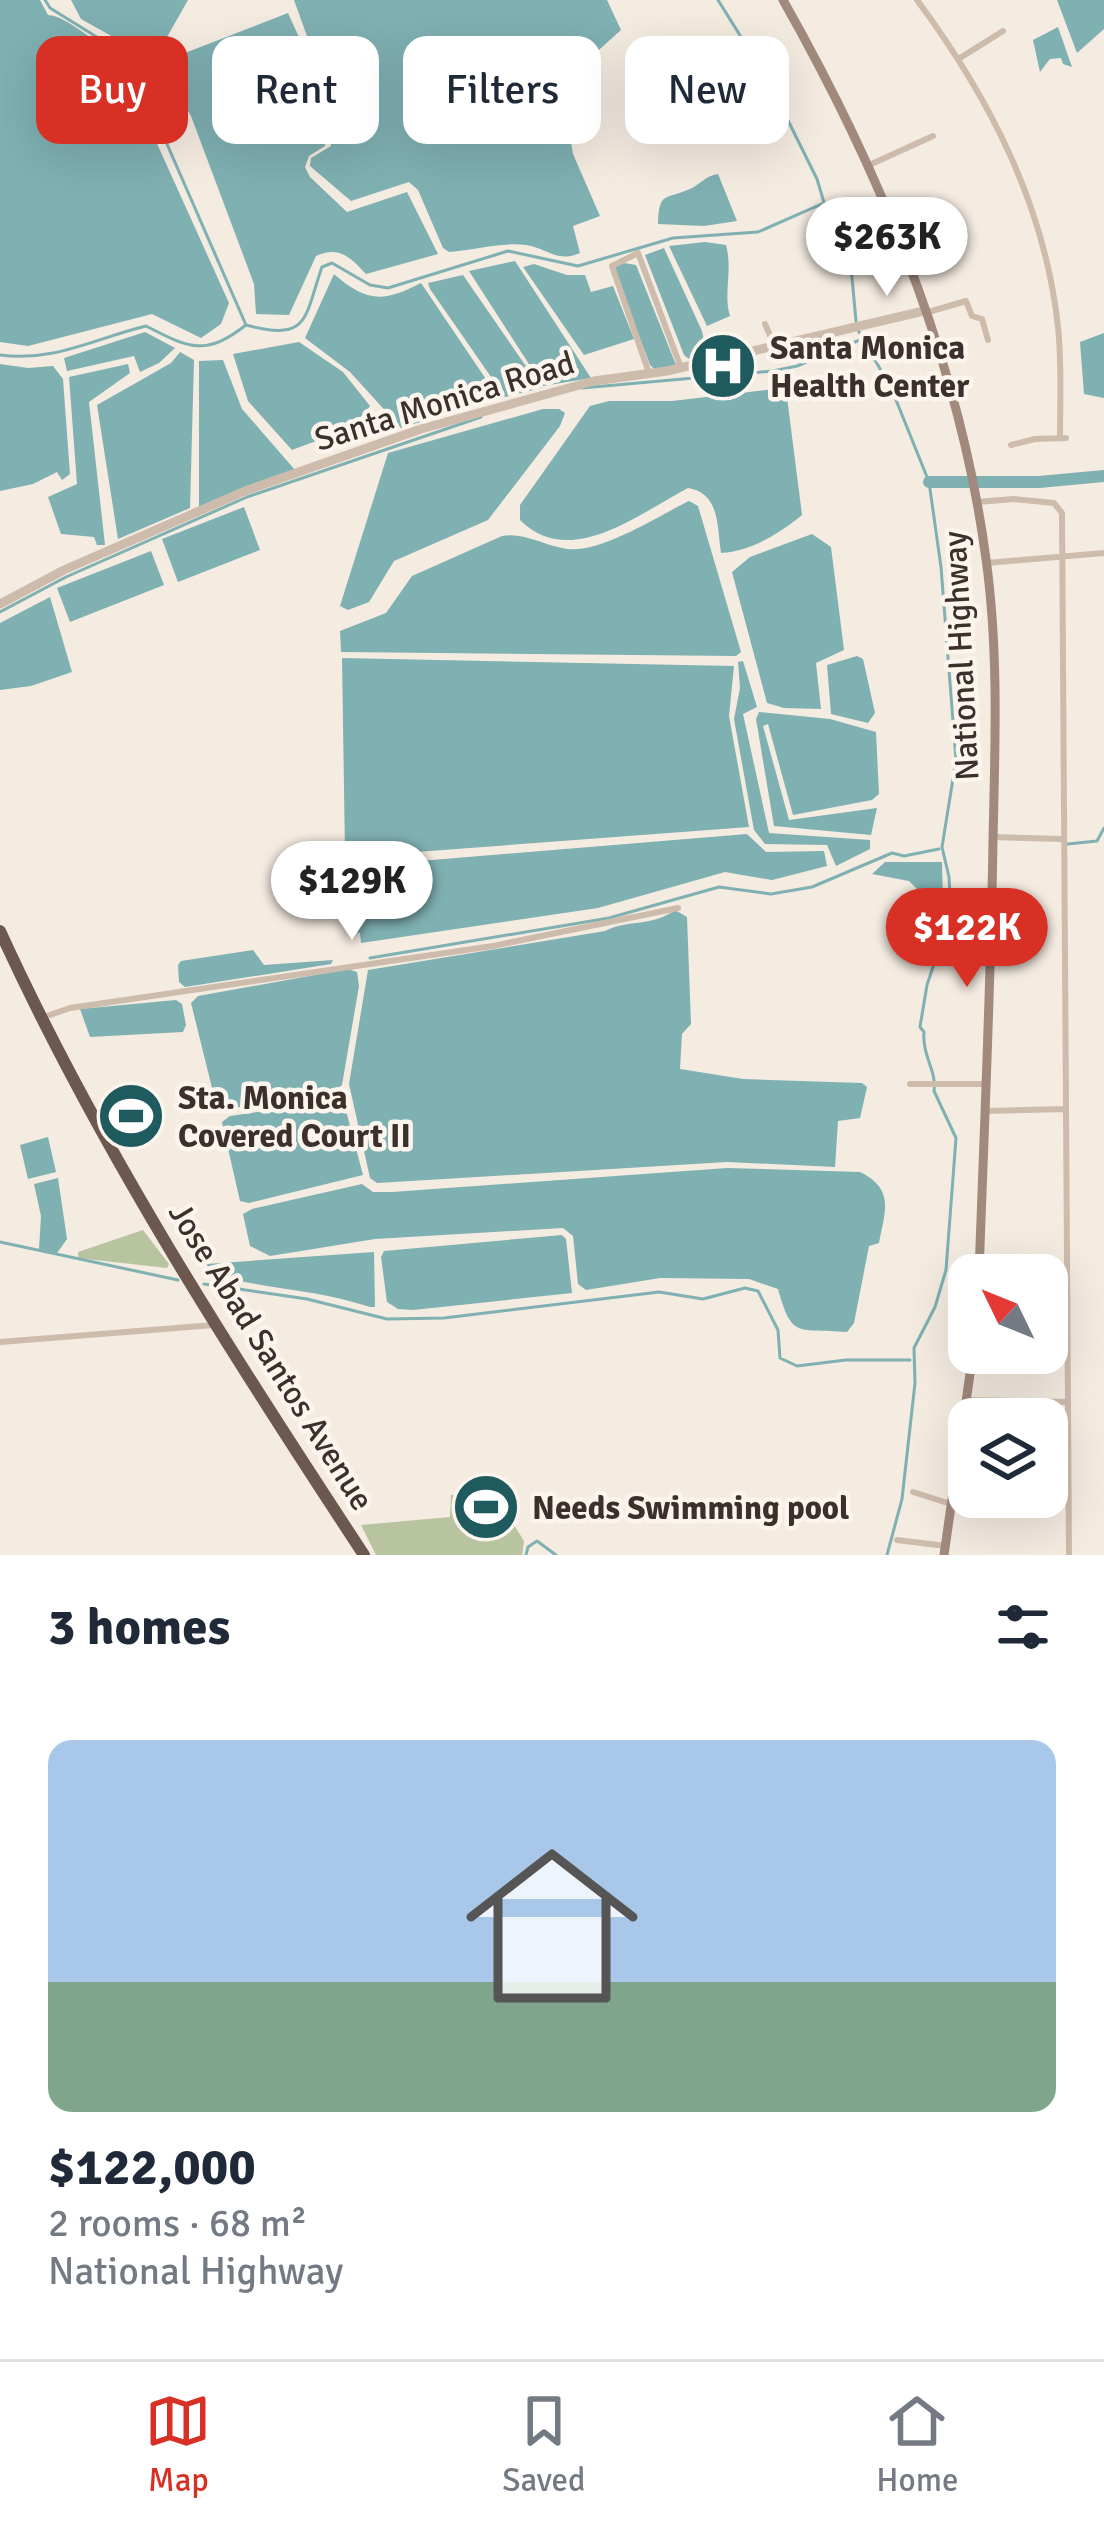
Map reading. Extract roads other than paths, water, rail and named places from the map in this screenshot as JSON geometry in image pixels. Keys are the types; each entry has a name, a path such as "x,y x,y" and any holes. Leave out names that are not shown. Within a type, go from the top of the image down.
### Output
{"highway":[{"name":"Jose Abad Santos Avenue","path":"0,932 41,1018 218,1325 364,1555"}],"main road":[{"name":"National Highway","path":"783,0 867,166 924,312 968,454 987,563 995,706 980,1254"},
{"path":"945,1551 949,1518"}],"street":[{"path":"917,0 959,59 1001,133 1035,219 1058,328 1063,438 1011,445"},
{"path":"959,59 1003,31"},
{"path":"867,166 933,136"},
{"path":"650,373 612,266 638,253 682,368"},
{"path":"924,312 966,301 972,316 982,320 988,340"},
{"name":"Santa Monica Road","path":"0,604 64,570 245,491 421,429 594,381 682,368 924,312"},
{"path":"765,324 776,347"},
{"path":"977,501 1054,502 1062,513 1068,1398"},
{"path":"987,563 1104,553"},
{"path":"993,837 1062,839"},
{"path":"41,1018 70,1008 430,956 678,908"},
{"path":"910,1084 987,1084"},
{"path":"984,1111 1065,1109"},
{"path":"0,1342 218,1325"},
{"path":"1068,1402 1069,1555"},
{"path":"913,1492 948,1503"},
{"path":"897,1540 945,1551"}],"water":[{"path":"0,0 40,0 48,15 89,36 36,36 36,144 157,144 229,303 221,324 201,338 152,314 28,346 0,342"},
{"path":"71,0 188,0 168,36 111,36 81,19"},
{"path":"294,0 607,0 621,30 601,48 601,36 403,36 403,144 571,144 600,216 573,226 580,253 559,256 517,244 449,252 418,190 409,182 351,201 310,166 311,158 331,144 379,144 379,36 307,36"},
{"path":"1057,0 1104,0 1104,29 1077,53"},
{"path":"288,13 298,36 229,36"},
{"path":"1058,27 1072,67 1061,58 1050,59 1040,72 1033,40"},
{"path":"212,42 212,144 325,144 309,156 305,167 310,177 347,212 407,192 438,254 366,274 344,255 324,253 316,256 289,315 256,314 254,284 188,111 188,52"},
{"path":"718,174 737,221 704,226 658,224 665,198"},
{"path":"726,245 729,264 730,316 707,326 669,246"},
{"path":"664,248 702,331 707,356 689,359 684,355 645,255"},
{"path":"515,261 591,378 543,386 469,271"},
{"path":"534,264 567,275 585,275 591,292 613,286 634,339 584,355 523,267"},
{"path":"636,265 676,365 654,369 650,365 613,266"},
{"path":"334,274 366,295 396,294 421,283 498,397 401,428 350,372 305,338"},
{"path":"463,275 541,388 505,397 428,283"},
{"path":"145,332 175,348 140,372 134,356 67,371 64,358"},
{"path":"1104,333 1104,398 1084,394 1080,342"},
{"path":"299,342 343,372 370,406 345,428 292,450 248,401 233,354"},
{"path":"180,352 194,360 190,508 118,539 97,405 171,363"},
{"path":"223,360 242,409 295,470 199,507 199,361"},
{"path":"0,364 53,366 63,379 70,474 62,480 57,472 33,484 0,491"},
{"path":"128,364 130,373 89,402 105,545 97,545 94,537 61,534 48,497 77,484 69,377"},
{"path":"774,389 787,397 802,515 764,540 721,553 711,504 706,496 688,488 626,523 582,539 540,534 520,520 520,505 590,406"},
{"path":"543,409 565,413 560,426 488,520 394,561 369,602 348,610 340,606 388,453"},
{"path":"689,501 698,506 741,652 736,656 341,652 340,631 386,613 412,576 502,536 581,549 612,540"},
{"path":"244,507 260,550 178,582 162,539"},
{"path":"812,534 831,547 844,650 816,663 821,709 784,708 767,703 732,572 750,557"},
{"path":"151,551 164,585 70,622 57,588"},
{"path":"50,597 72,672 31,686 0,690 0,623"},
{"path":"857,656 863,659 875,713 868,723 831,714 827,665"},
{"path":"342,658 734,666 729,716 749,827 349,857 345,853"},
{"path":"743,661 757,707 743,714 769,833 870,840 870,849 836,866 827,845 765,844 754,830 734,719 740,688 738,662"},
{"path":"759,712 830,719 876,732 879,794 872,800 793,815 768,724 763,726 789,820 877,808 871,835 774,826 756,719"},
{"path":"747,834 766,852 824,851 827,866 772,880 725,872 598,908 361,943 360,933 346,929 348,867"},
{"path":"885,862 942,862 943,903 930,902 909,881 872,874"},
{"path":"675,910 687,917 691,1024 682,1034 680,1069 743,1079 862,1083 867,1087 860,1118 838,1121 835,1167 727,1162 377,1183 370,1178 349,1084 368,970 605,931 658,919"},
{"path":"253,950 264,965 333,960 185,987 179,982 181,961"},
{"path":"348,969 357,972 359,986 342,1085 332,1093 233,1108 216,1104 191,1003 198,996"},
{"path":"176,1000 182,1004 183,1032 90,1037 80,1009"},
{"path":"336,1101 345,1107 363,1175 249,1203 240,1201 222,1122 230,1116"},
{"path":"48,1137 56,1172 28,1179 20,1145"},
{"path":"727,1168 860,1172 879,1186 885,1202 879,1243 869,1246 854,1323 847,1332 799,1328 788,1317 778,1289 749,1279 660,1278 586,1290 578,1284 573,1236 563,1228 375,1239 270,1256 250,1246 243,1214 362,1184 373,1192 392,1192"},
{"path":"58,1178 67,1239 57,1253 39,1249 41,1216 34,1184"},
{"path":"562,1235 572,1293 413,1310 387,1302 384,1251"},
{"path":"374,1252 375,1307 210,1274 207,1264"}],"waterway":[{"path":"45,0 50,8 129,57 246,325 293,328 307,312 322,267 332,263 370,285 388,288 508,251 578,266 673,238 758,232 824,203"},
{"path":"718,0 769,82 817,179 831,226 838,232 851,267 856,321"},
{"path":"0,355 56,352 146,326 186,344 208,345 246,325"},
{"path":"858,330 892,390 929,482 941,567 956,760 942,847 951,913 927,985 920,1027 934,1091 956,1138 946,1270 935,1307 914,1348 915,1383 902,1499 887,1555"},
{"path":"582,388 773,371 860,340"},
{"path":"0,612 66,577 247,497 481,417"},
{"path":"929,482 1039,482 1104,476"},
{"path":"1068,844 1097,841 1104,828"},
{"path":"370,958 609,918 719,887 771,894 812,887 892,853 904,856 939,849"},
{"path":"0,1242 178,1280"},
{"path":"204,1284 307,1299 387,1319 444,1318 659,1292 703,1299 745,1288 758,1291 778,1330 780,1358 797,1366 910,1360"},
{"path":"526,1555 537,1541 556,1555"}],"place":[{"name":"Santa Monica Health Center","path":"723,366"},
{"name":"Sta. Monica Covered Court II","path":"131,1116"},
{"name":"Needs Swimming pool","path":"486,1507"}]}
